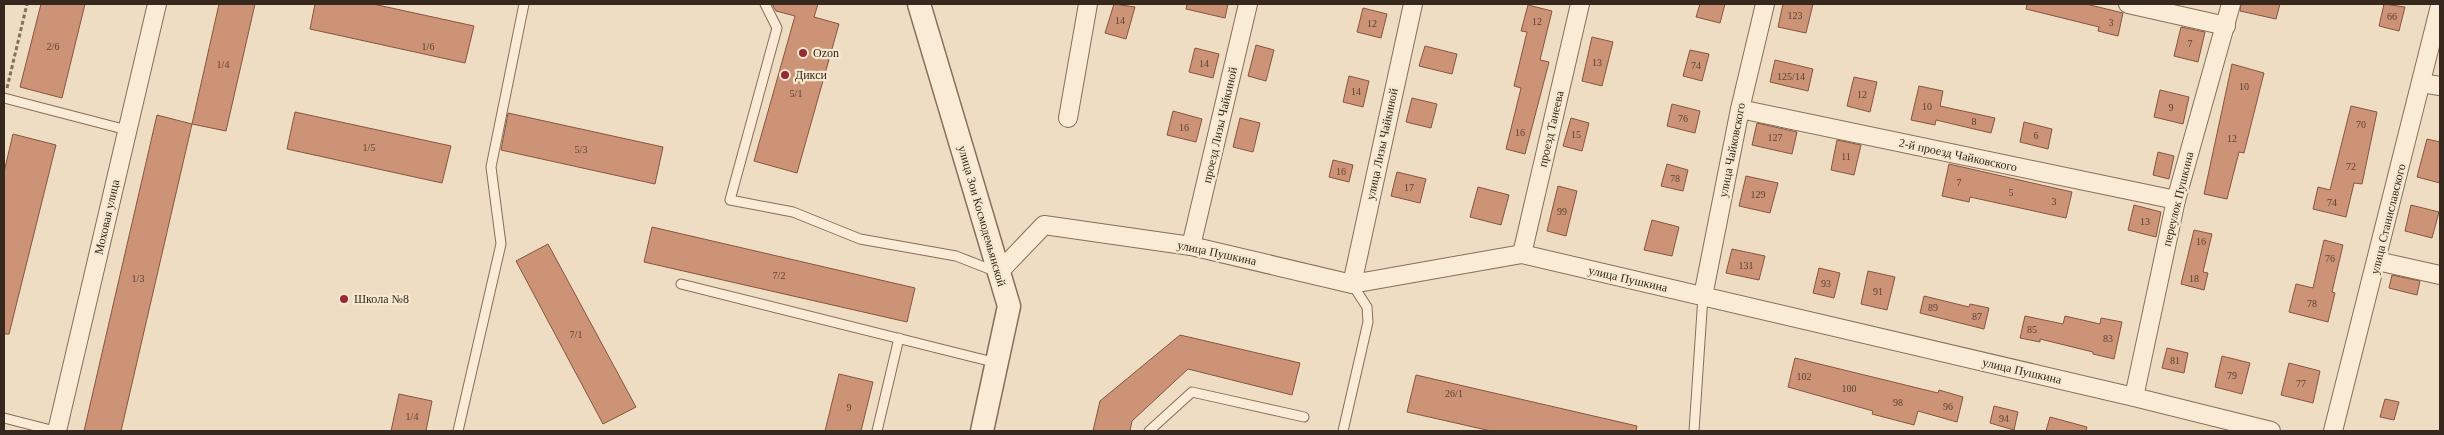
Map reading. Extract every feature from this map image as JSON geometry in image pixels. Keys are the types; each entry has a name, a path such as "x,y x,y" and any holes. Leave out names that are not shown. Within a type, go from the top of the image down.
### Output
{"street":[{"name":"Моховая улица","path":"56,431 157,4"},
{"name":"улица Зои Космодемьянской","path":"919,4 1008,306 998,363 982,431"},
{"path":"1068,118 1088,4"},
{"name":"проезд Лизы Чайкиной","path":"1191,246 1248,4"},
{"name":"улица Лизы Чайкиной","path":"1352,284 1413,4"},
{"name":"проезд Танеева","path":"1522,254 1580,4"},
{"name":"улица Чайковского","path":"1703,296 1740,109 1765,4"},
{"path":"2128,4 2226,26"},
{"name":"переулок Пушкина","path":"2134,397 2176,200 2231,4"},
{"name":"улица Станиславского","path":"2333,431 2440,6"},
{"path":"2421,82 2440,86"},
{"name":"2-й проезд Чайковского","path":"1740,109 2176,200"},
{"name":"улица Пушкина","path":"999,272 1044,225 1191,246 1352,284 1522,254 2272,431"},
{"path":"2377,261 2440,275"}],"lane":[{"path":"458,431 501,244 491,167 524,4"},
{"path":"765,4 777,28 730,200 793,212 860,238 956,256 999,272"},
{"path":"4,98 128,130"},
{"path":"681,284 998,363"},
{"path":"1344,431 1368,322 1367,306 1352,284"},
{"path":"1694,431 1703,296"},
{"path":"877,431 899,338"},
{"path":"1149,431 1192,392 1304,417"},
{"path":"4,418 56,431"}],"path":[{"path":"4,98 28,4"}],"building":[{"path":"41,4 85,4 62,98 20,87"},
{"path":"219,4 255,4 226,131 192,124"},
{"path":"315,4 373,4 474,26 465,63 310,29"},
{"path":"772,4 818,4 814,17 839,24 797,173 754,161 795,16 776,11"},
{"path":"1114,4 1135,7 1126,39 1105,33"},
{"path":"1187,4 1228,4 1225,18 1186,9"},
{"path":"1700,4 1725,4 1720,23 1696,17"},
{"path":"1783,4 1813,4 1806,33 1778,27"},
{"path":"2027,4 2086,4 2123,13 2118,36 2098,31 2099,27 2026,9"},
{"path":"2241,4 2280,4 2276,19 2240,11"},
{"path":"2384,4 2405,7 2399,31 2379,26"},
{"path":"1528,5 1552,11 1540,60 1549,62 1525,154 1506,149 1521,88 1514,86 1527,32 1521,31"},
{"path":"1363,8 1387,14 1381,38 1357,32"},
{"path":"2181,27 2205,32 2198,62 2174,56"},
{"path":"1592,37 1613,42 1602,86 1582,81"},
{"path":"1256,45 1274,50 1266,81 1248,76"},
{"path":"1425,46 1457,54 1452,74 1419,66"},
{"path":"1195,48 1219,54 1213,78 1189,72"},
{"path":"1690,50 1709,54 1702,81 1683,76"},
{"path":"1775,60 1813,69 1808,91 1770,82"},
{"path":"2232,64 2264,73 2244,153 2239,152 2227,199 2204,194"},
{"path":"1349,76 1369,81 1363,107 1343,102"},
{"path":"1854,77 1877,82 1870,112 1847,106"},
{"path":"1919,86 1943,91 1940,106 1995,118 1991,133 1936,120 1935,125 1911,120"},
{"path":"2160,90 2189,97 2183,124 2154,117"},
{"path":"1412,98 1437,104 1431,128 1406,122"},
{"path":"1672,104 1700,111 1695,133 1667,126"},
{"path":"2351,106 2377,112 2362,184 2354,183 2346,217 2313,209 2318,187 2330,190"},
{"path":"1173,111 1202,119 1196,142 1167,135"},
{"path":"295,112 451,146 442,183 287,149"},
{"path":"508,113 663,147 655,184 501,150"},
{"path":"157,115 192,124 121,431 84,431"},
{"path":"1240,118 1260,123 1253,152 1233,147"},
{"path":"1571,118 1589,123 1582,151 1563,146"},
{"path":"2024,122 2052,129 2048,149 2020,142"},
{"path":"1757,123 1797,132 1792,154 1752,145"},
{"path":"13,134 56,145 9,334 4,334 4,172"},
{"path":"2427,139 2440,142 2440,183 2417,177"},
{"path":"1837,140 1861,145 1854,175 1831,170"},
{"path":"2158,152 2174,156 2169,179 2153,175"},
{"path":"1333,160 1353,165 1349,182 1329,177"},
{"path":"1667,164 1688,170 1683,191 1661,186"},
{"path":"1949,164 2072,192 2066,218 1970,197 1969,202 1942,196"},
{"path":"1397,172 1426,179 1420,203 1391,196"},
{"path":"1746,176 1778,183 1770,213 1739,206"},
{"path":"1558,186 1577,191 1566,236 1547,231"},
{"path":"1478,187 1509,195 1501,225 1470,217"},
{"path":"2134,205 2161,212 2156,237 2128,230"},
{"path":"2411,205 2439,212 2432,238 2405,231"},
{"path":"1652,220 1679,227 1672,256 1644,250"},
{"path":"652,227 915,288 907,322 644,262"},
{"path":"2194,230 2212,234 2203,272 2208,273 2204,290 2181,284"},
{"path":"2324,240 2343,245 2332,292 2335,293 2328,322 2289,312 2296,284 2313,288"},
{"path":"548,244 636,407 603,424 516,261"},
{"path":"1732,249 1765,256 1759,280 1726,273"},
{"path":"1819,268 1840,273 1834,298 1813,293"},
{"path":"1868,271 1895,277 1887,310 1861,304"},
{"path":"2392,275 2420,281 2417,295 2389,288"},
{"path":"1924,296 1969,307 1970,304 1989,308 1984,329 1920,313"},
{"path":"2025,316 2063,324 2065,316 2100,324 2101,318 2122,322 2114,359 2040,339 2040,342 2020,338"},
{"path":"1180,335 1300,363 1292,395 1188,369 1132,421 1130,431 1093,431 1100,401"},
{"path":"2167,348 2188,353 2184,373 2162,368"},
{"path":"2222,356 2250,363 2242,394 2215,387"},
{"path":"1795,358 1938,393 1939,390 1963,397 1957,422 1918,411 1914,425 1872,414 1873,411 1788,387"},
{"path":"2289,363 2320,371 2313,403 2281,395"},
{"path":"839,374 873,382 861,431 825,431"},
{"path":"1416,375 1637,426 1636,431 1491,431 1407,412"},
{"path":"399,394 432,401 426,431 391,431"},
{"path":"2385,399 2399,402 2394,420 2380,417"},
{"path":"1994,406 2018,412 2014,430 1990,423"},
{"path":"2050,417 2087,427 2086,431 2046,431"}],"place":[{"name":"Ozon","path":"803,53"},
{"name":"Дикси","path":"785,75"},
{"name":"Школа №8","path":"344,299"}]}
